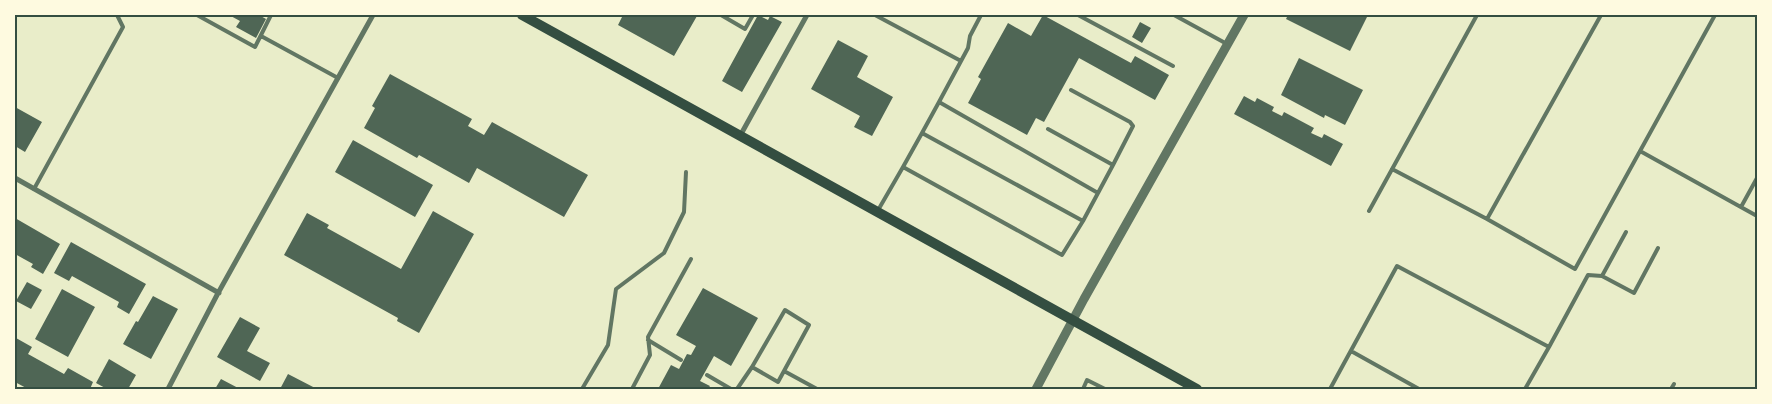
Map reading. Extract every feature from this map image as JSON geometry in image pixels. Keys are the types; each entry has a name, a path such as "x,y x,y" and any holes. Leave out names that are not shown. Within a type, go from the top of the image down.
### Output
{"main road":[{"path":"522,15 1197,389"}],"street":[{"path":"168,389 219,292 373,15"},
{"path":"740,136 807,15"},
{"path":"1036,389 1072,320 1244,15"},
{"path":"15,178 219,292"}],"lane":[{"path":"34,189 123,27 117,15"},
{"path":"197,15 255,46 271,15"},
{"path":"720,15 745,29 753,15"},
{"path":"875,15 961,61"},
{"path":"877,212 968,48 970,36 981,15"},
{"path":"1078,15 1173,66"},
{"path":"1174,15 1227,44"},
{"path":"1368,211 1477,15"},
{"path":"1486,219 1601,15"},
{"path":"1392,169 1575,269 1715,15"},
{"path":"260,36 338,78"},
{"path":"903,167 1062,255 1083,221 1133,126 1130,122 1071,90"},
{"path":"939,102 1098,193"},
{"path":"1048,129 1113,165"},
{"path":"922,133 1083,221"},
{"path":"1640,151 1757,216"},
{"path":"582,389 608,345 616,289 664,253 684,212 686,172"},
{"path":"1741,207 1757,178"},
{"path":"1602,276 1626,232"},
{"path":"1525,389 1588,275 1602,276 1634,293 1658,248"},
{"path":"632,389 650,355 648,337 691,259"},
{"path":"1330,389 1398,266 1549,346"},
{"path":"737,389 752,368 785,310 809,325 778,382 752,368"},
{"path":"648,340 681,360"},
{"path":"1350,351 1419,389"},
{"path":"784,371 817,389"},
{"path":"707,375 731,389"},
{"path":"1083,389 1087,380 1105,389"},
{"path":"1671,389 1674,384"}],"building":[{"path":"229,15 259,15 266,19 256,38 236,27 240,21"},
{"path":"623,15 697,16 674,56 618,25"},
{"path":"758,15 768,20 770,16 782,22 742,92 722,81"},
{"path":"1043,15 1131,63 1135,56 1169,75 1155,100 1079,58 1044,122 1036,118 1027,135 968,103 981,79 978,77 1008,23 1031,36"},
{"path":"1288,15 1368,15 1350,51 1286,19"},
{"path":"1140,22 1151,28 1142,43 1132,37"},
{"path":"838,40 868,56 857,77 893,97 872,136 854,127 860,116 811,89"},
{"path":"1299,58 1363,90 1345,125 1325,115 1324,118 1281,95"},
{"path":"390,74 472,119 468,126 484,135 492,122 588,175 564,217 477,168 469,183 419,155 417,158 364,128 375,108 372,106"},
{"path":"1244,96 1255,102 1257,98 1274,107 1272,111 1282,116 1284,112 1314,128 1311,133 1322,138 1324,134 1343,144 1331,166 1234,114"},
{"path":"15,107 42,122 25,152 15,146"},
{"path":"353,140 433,185 415,217 335,172"},
{"path":"433,211 474,234 419,333 397,321 398,318 284,255 307,213 329,225 327,228 401,269"},
{"path":"15,218 60,244 43,274 31,267 33,264 15,254"},
{"path":"71,242 146,284 129,314 117,307 119,302 72,276 69,281 54,273"},
{"path":"27,282 42,290 31,309 16,301"},
{"path":"703,288 758,318 731,366 714,356 700,381 710,386 708,389 658,389 671,365 679,369 687,354 691,355 696,346 676,335"},
{"path":"62,289 95,307 68,357 35,339"},
{"path":"153,296 178,309 151,359 123,344"},
{"path":"240,317 260,328 247,351 270,363 260,381 217,357"},
{"path":"16,338 32,347 28,354 64,374 68,368 93,382 90,389 28,389 15,382"},
{"path":"109,359 136,375 128,389 107,389 96,383"},
{"path":"288,374 317,389 280,389"},
{"path":"221,379 240,389 215,389"}]}
